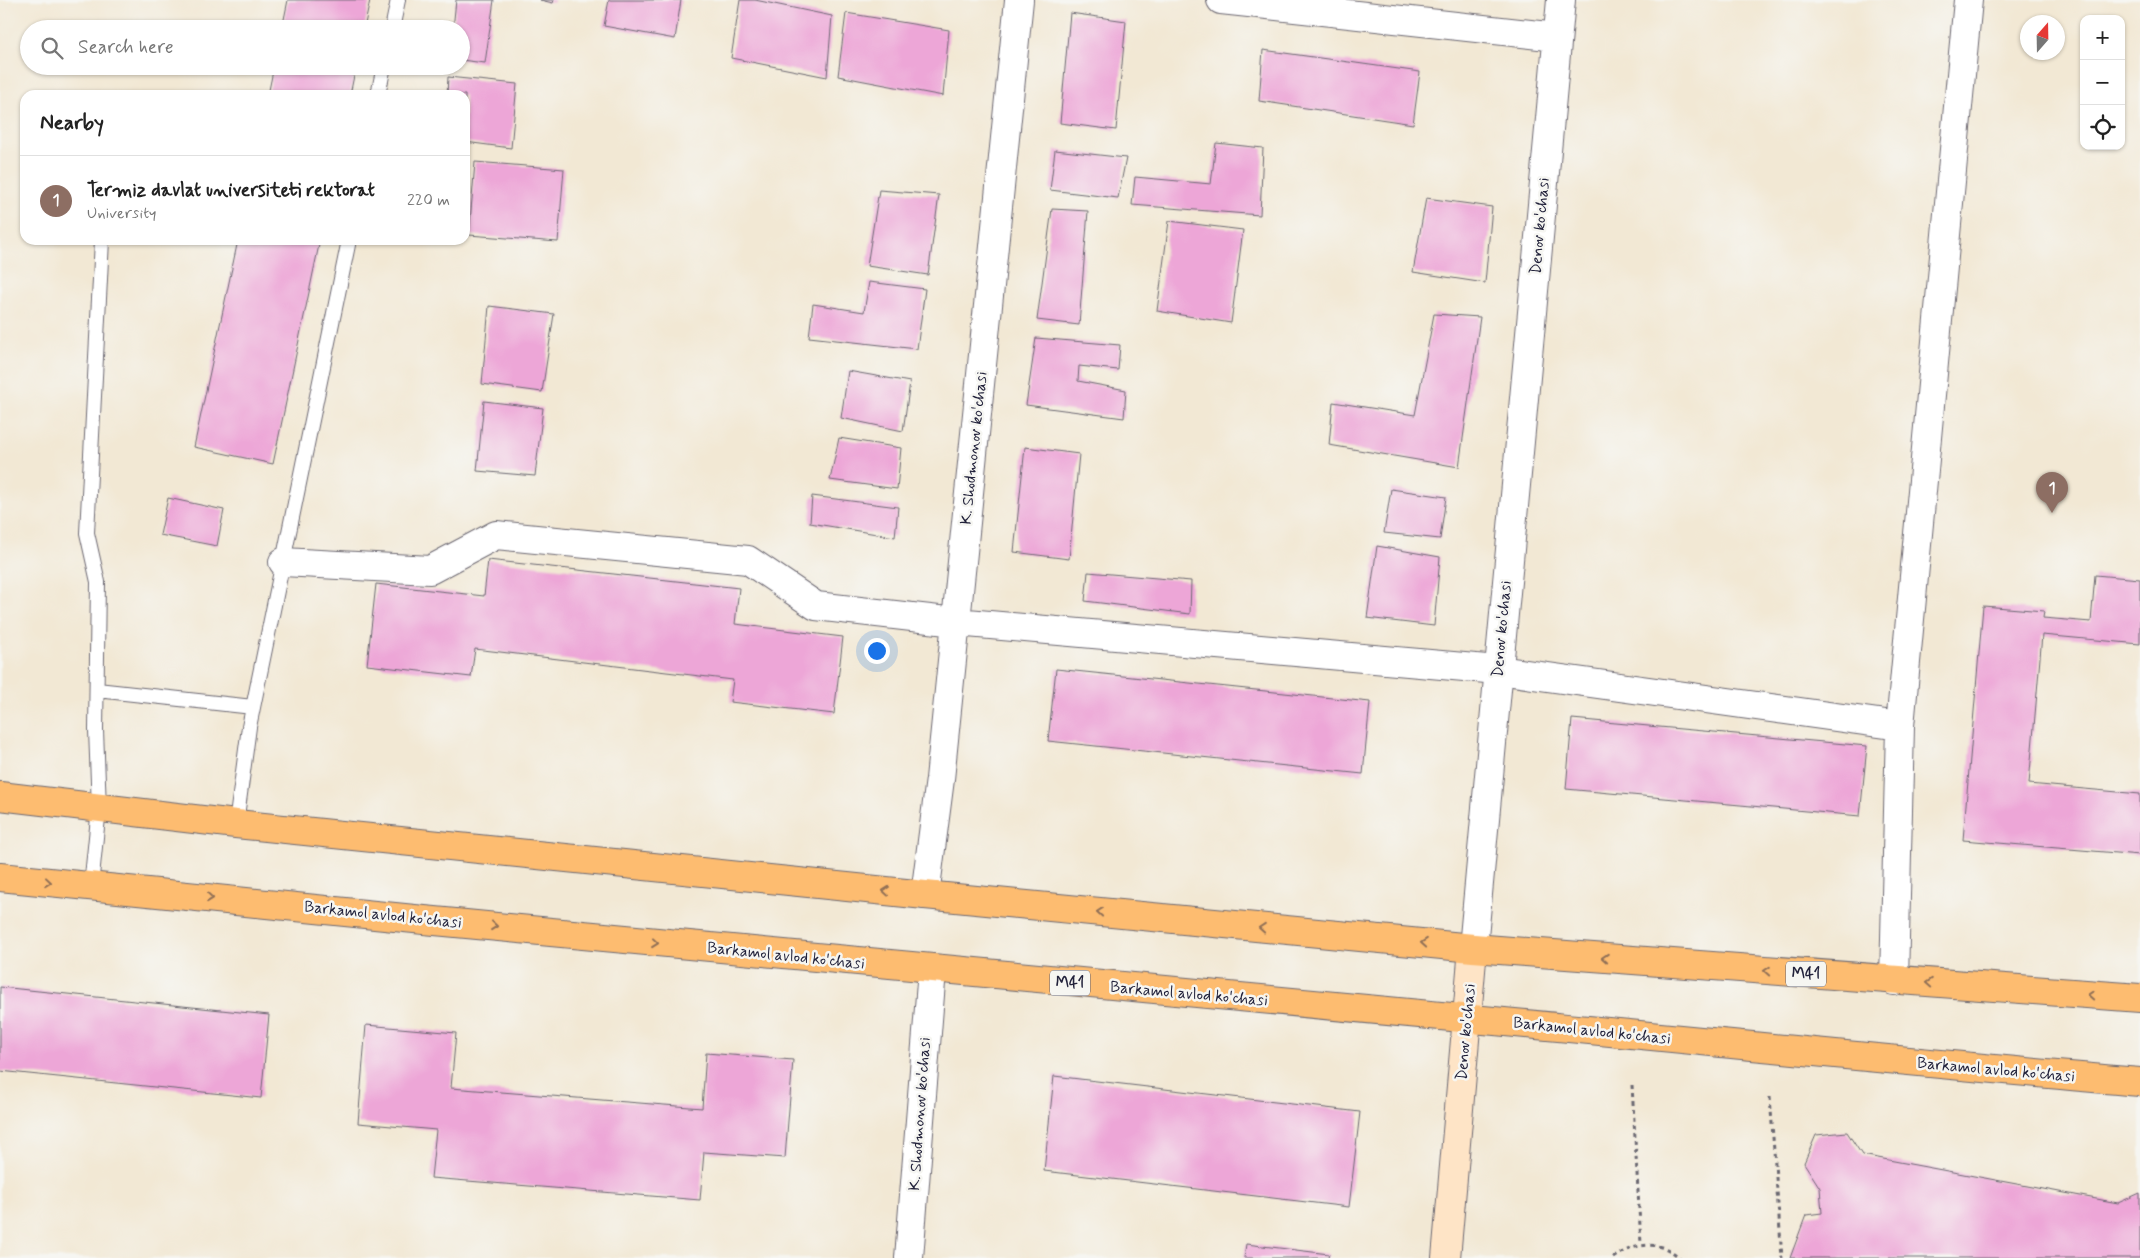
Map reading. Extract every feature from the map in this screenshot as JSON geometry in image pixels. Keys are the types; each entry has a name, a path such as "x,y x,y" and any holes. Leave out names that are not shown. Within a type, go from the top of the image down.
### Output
{"main road":[{"name":"M41","path":"0,796 236,824 925,895 1472,948 2140,998"},
{"name":"Barkamol avlod ko'chasi","path":"0,877 932,970 1467,1019 1872,1059 2140,1082"},
{"name":"Denov ko'chasi","path":"1446,1258 1472,948"}],"street":[{"name":"K. Shodmonov ko'chasi","path":"925,895 956,622 1019,0"},
{"path":"1221,0 1557,37"},
{"name":"Denov ko'chasi","path":"1472,948 1561,0"},
{"path":"1894,981 1900,726 1968,0"},
{"path":"283,562 430,570 496,535 748,560 816,606 956,622 1498,670 1900,726"},
{"name":"K. Shodmonov ko'chasi","path":"909,1258 932,970"}],"lane":[{"path":"394,20 398,0"},
{"path":"379,90 382,75"},
{"path":"91,886 99,808 96,730 98,582 87,533 102,245"},
{"path":"236,824 253,708 348,245"},
{"path":"97,690 253,708"}],"path":[{"path":"1632,1085 1641,1244"},
{"path":"1770,1097 1782,1258"},
{"path":"1613,1258 1641,1244 1657,1245 1672,1251 1680,1258"}],"building":[{"path":"288,0 370,0 366,20 284,20"},
{"path":"456,0 494,0 485,63 470,61 470,20 454,20"},
{"path":"540,0 554,0 553,3"},
{"path":"609,0 681,0 675,39 604,26"},
{"path":"740,0 755,0 832,16 827,77 731,58"},
{"path":"846,13 949,30 943,96 838,76"},
{"path":"1070,13 1126,21 1116,130 1060,123"},
{"path":"1263,50 1420,72 1413,124 1259,101"},
{"path":"272,75 354,75 351,90 269,90"},
{"path":"448,77 517,84 511,148 470,143 470,90 447,90"},
{"path":"1216,143 1263,148 1260,215 1132,205 1135,177 1211,184"},
{"path":"1055,150 1126,158 1118,198 1050,190"},
{"path":"475,162 564,169 558,242 470,235"},
{"path":"879,190 939,195 928,275 867,266"},
{"path":"1426,198 1492,207 1485,283 1413,272"},
{"path":"1052,209 1088,211 1079,325 1037,320"},
{"path":"1169,221 1243,230 1231,323 1157,311"},
{"path":"237,245 319,245 273,464 194,447"},
{"path":"869,282 925,289 917,349 809,337 813,304 864,312"},
{"path":"489,306 554,314 542,392 482,384"},
{"path":"1434,314 1480,317 1459,467 1329,445 1333,402 1415,415"},
{"path":"1036,338 1120,345 1118,370 1079,366 1078,381 1126,390 1124,418 1026,405"},
{"path":"848,371 910,382 903,431 841,418"},
{"path":"484,401 543,408 535,476 477,471"},
{"path":"839,438 901,448 897,489 830,480"},
{"path":"1025,447 1079,454 1069,559 1014,552"},
{"path":"1391,489 1446,497 1440,539 1384,533"},
{"path":"812,496 898,507 895,537 810,523"},
{"path":"168,498 224,510 217,546 160,535"},
{"path":"1377,546 1440,557 1434,626 1367,618"},
{"path":"488,560 739,588 735,624 843,637 834,714 730,702 733,680 475,649 471,677 367,665 376,584 484,596"},
{"path":"1088,572 1191,581 1190,614 1085,601"},
{"path":"2095,575 2140,579 2140,644 2042,635 2029,784 2140,794 2140,855 1963,840 1983,606 2044,611 2043,618 2091,622"},
{"path":"1056,669 1370,702 1363,774 1048,741"},
{"path":"1572,719 1867,746 1860,816 1566,789"},
{"path":"0,987 269,1015 261,1098 0,1071"},
{"path":"366,1025 456,1033 451,1088 702,1108 706,1053 793,1060 785,1158 704,1152 700,1200 431,1178 436,1130 358,1123"},
{"path":"1054,1076 1360,1112 1349,1207 1044,1171"},
{"path":"1847,1132 1862,1155 2118,1203 2140,1193 2140,1258 1790,1258 1806,1215 1822,1213 1820,1188 1804,1163 1816,1135"},
{"path":"1246,1244 1329,1254 1328,1258 1244,1258"}],"place":[{"name":"Termiz davlat universiteti rektorat","path":"2052,513"}]}
